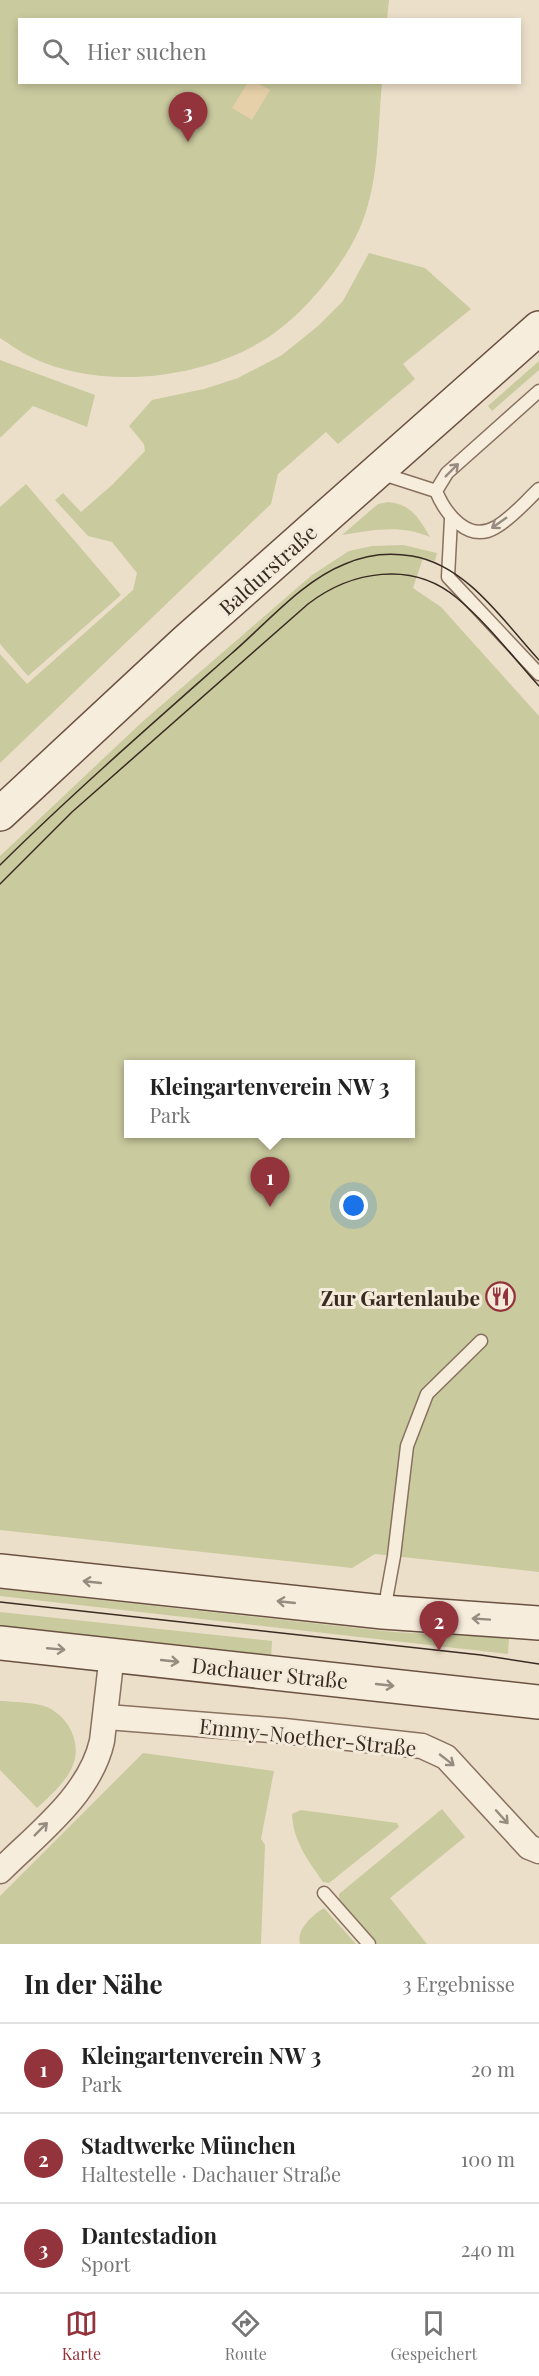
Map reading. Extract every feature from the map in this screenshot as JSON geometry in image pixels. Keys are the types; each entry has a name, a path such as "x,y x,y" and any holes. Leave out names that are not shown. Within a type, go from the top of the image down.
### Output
{"main road":[{"name":"Baldurstraße","path":"0,814 186,641 539,328"},
{"path":"0,1571 383,1612 539,1623"},
{"name":"Dachauer Straße","path":"0,1643 539,1702"}],"street":[{"path":"0,1871 71,1800 87,1778 100,1754 107,1717 112,1654"},
{"name":"Emmy-Noether-Straße","path":"107,1717 284,1731 422,1746 446,1757 529,1847 539,1851"}],"lane":[{"path":"436,490 447,473 539,391"},
{"path":"376,471 436,490 451,519 448,577 539,674"},
{"path":"451,519 473,531 496,528 539,489"},
{"path":"383,1612 394,1556 406,1446 427,1394 481,1341"},
{"path":"324,1893 369,1944"}],"green space":[{"path":"0,0 389,0 387,18 18,18 18,84 382,84 376,164 373,185 362,224 338,266 320,290 288,323 277,331 252,347 223,360 159,375 126,377 94,375 63,369 31,357 0,338"},
{"path":"369,253 425,268 471,309 403,364 415,379 338,444 326,432 278,474 271,504 0,763 0,654 27,684 133,590 137,573 112,542 88,536 55,500 63,493 81,512 112,485 145,451 144,444 129,426 152,400 204,389 238,378 282,355 318,326 343,301"},
{"path":"0,360 95,395 87,427 33,406 0,438"},
{"path":"539,361 539,370 492,411 488,406"},
{"path":"26,484 121,595 28,676 0,644 0,507"},
{"path":"396,503 414,513 430,537 397,529 342,535 378,504"},
{"path":"403,545 437,553 435,561 423,558 413,588 441,607 539,716 539,1572 375,1554 352,1568 0,1530 0,856 141,723 312,575 349,551 372,546"},
{"path":"0,1589 394,1632 509,1638 508,1654 0,1596"},
{"path":"0,1612 272,1641 271,1658 0,1628"},
{"path":"0,1701 30,1703 47,1707 62,1718 72,1733 75,1745 73,1766 61,1784 37,1808 0,1770"},
{"path":"143,1753 274,1771 261,1839 265,1845 261,1944 0,1944 0,1896"},
{"path":"442,1809 465,1837 390,1898 427,1944 377,1944 339,1901 339,1894"},
{"path":"301,1810 397,1823 399,1827 329,1883 323,1882 302,1850 295,1833 292,1814"},
{"path":"324,1908 356,1944 300,1944 300,1933 303,1928"}],"sand":[{"path":"247,84 259,84 270,90 252,120 232,108"}],"tram line":[{"path":"0,865 85,784 285,604 314,581 353,561 377,555 395,554 432,561 450,571 483,597 539,660"},
{"path":"0,884 72,812 308,604 343,584 382,574 401,574 421,578 439,586 457,598 479,618 539,686"},
{"path":"0,1602 481,1655 539,1664"}],"place":[{"name":"Dantestadion","path":"188,142"},
{"name":"Kleingartenverein NW 3","path":"270,1207"},
{"name":"Zur Gartenlaube","path":"501,1297"},
{"name":"Stadtwerke München","path":"439,1651"}]}
